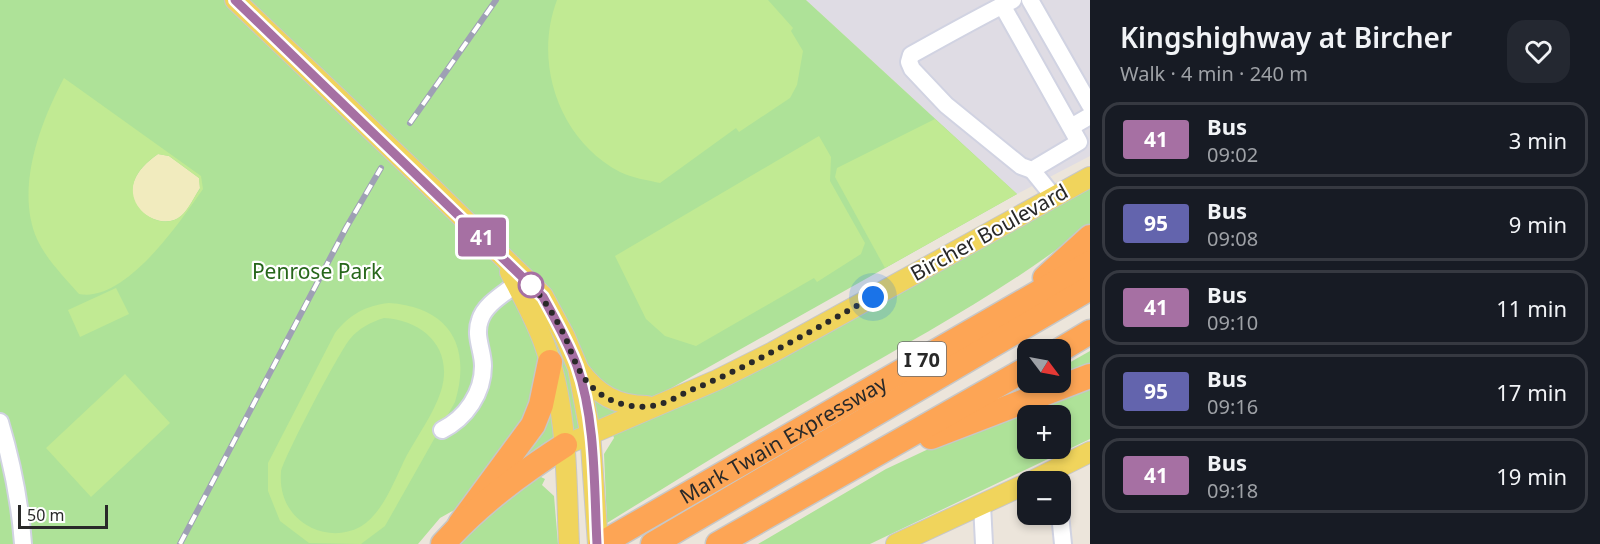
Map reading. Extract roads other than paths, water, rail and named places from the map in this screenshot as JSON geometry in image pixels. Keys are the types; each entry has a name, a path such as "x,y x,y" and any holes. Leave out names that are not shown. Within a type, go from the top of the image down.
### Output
{"highway":[{"path":"1010,309 1090,237"},
{"name":"Mark Twain Expressway","path":"599,544 1090,263"},
{"path":"653,544 1090,288"},
{"path":"1071,343 1090,332"},
{"path":"443,544 532,425 541,405 550,362"},
{"path":"718,544 1017,374"},
{"path":"869,458 1090,376"},
{"path":"460,524 505,485 565,445"}],"main road":[{"path":"235,0 543,297 565,337 578,368 590,432 599,544"},
{"name":"Bircher Boulevard","path":"565,445 773,352 1090,177"},
{"path":"499,253 544,343 558,389 565,445 569,544"},
{"path":"578,368 592,387 608,398 629,406 653,406"},
{"path":"1064,471 1090,452"},
{"path":"904,542 1017,488"}],"street":[{"path":"1030,0 1090,105"},
{"path":"1032,170 1078,144 1008,3 911,55 909,62 912,69 946,105 1020,166 1032,170 1053,196"},
{"path":"1071,127 1090,116"},
{"path":"442,430 458,419 476,399 483,366 477,333 480,318 488,305 516,284"},
{"path":"0,422 11,457 20,509 23,544"},
{"path":"982,504 984,544"},
{"path":"1061,525 1063,544"}],"railway":[{"path":"410,123 496,0"},
{"path":"180,544 346,228 381,168"}],"park label":[{"name":"Penrose Park","path":"317,271"}]}
